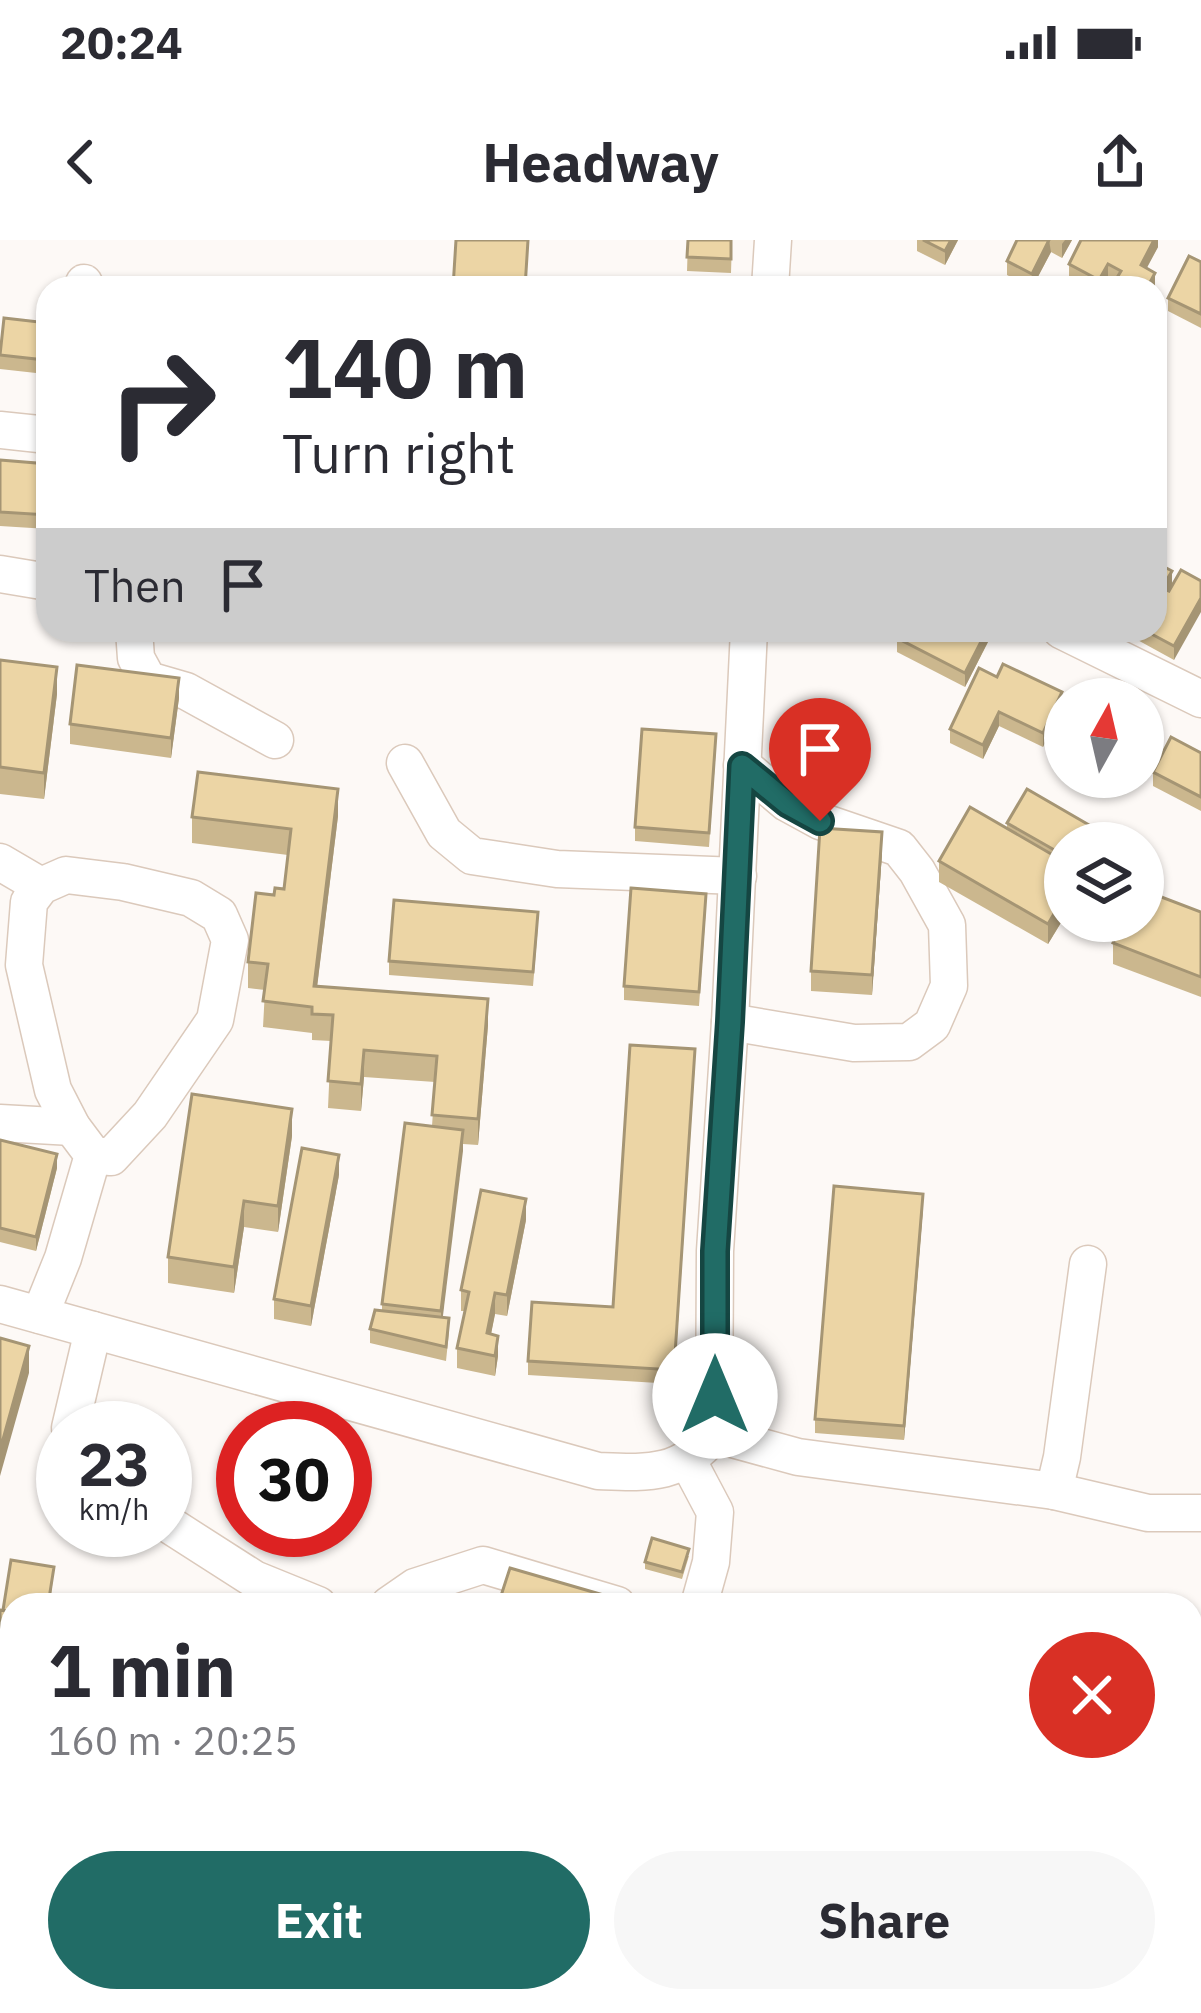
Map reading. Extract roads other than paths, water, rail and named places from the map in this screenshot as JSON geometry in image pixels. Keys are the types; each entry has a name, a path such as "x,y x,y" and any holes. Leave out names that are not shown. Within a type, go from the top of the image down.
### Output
{"street":[{"path":"771,276 773,240"},
{"path":"0,430 36,431"},
{"path":"0,574 36,580"},
{"path":"135,642 136,658 148,680 186,692 275,740"},
{"path":"0,1304 598,1471 650,1473 688,1461 702,1450 714,1434 715,1251 748,642"},
{"path":"1085,642 1201,699"},
{"path":"405,763 444,833 472,856 557,869 738,875"},
{"path":"730,1022 854,1043 909,1042 932,1025 949,986 947,925 899,848 820,821 787,803 742,766"},
{"path":"0,862 41,886"},
{"path":"0,1123 82,1141 111,1156 150,1115 215,1020 230,940 219,915 191,898 66,875 41,886 28,902 24,965 52,1090 82,1141 62,1258 40,1315"},
{"path":"1054,1492 1088,1264"},
{"path":"76,1401 92,1330"},
{"path":"714,1434 798,1457 1054,1492 1148,1513 1201,1513"},
{"path":"688,1461 716,1512 702,1593"},
{"path":"192,1539 254,1579 288,1593"},
{"path":"406,1593 483,1565 577,1593"}]}
